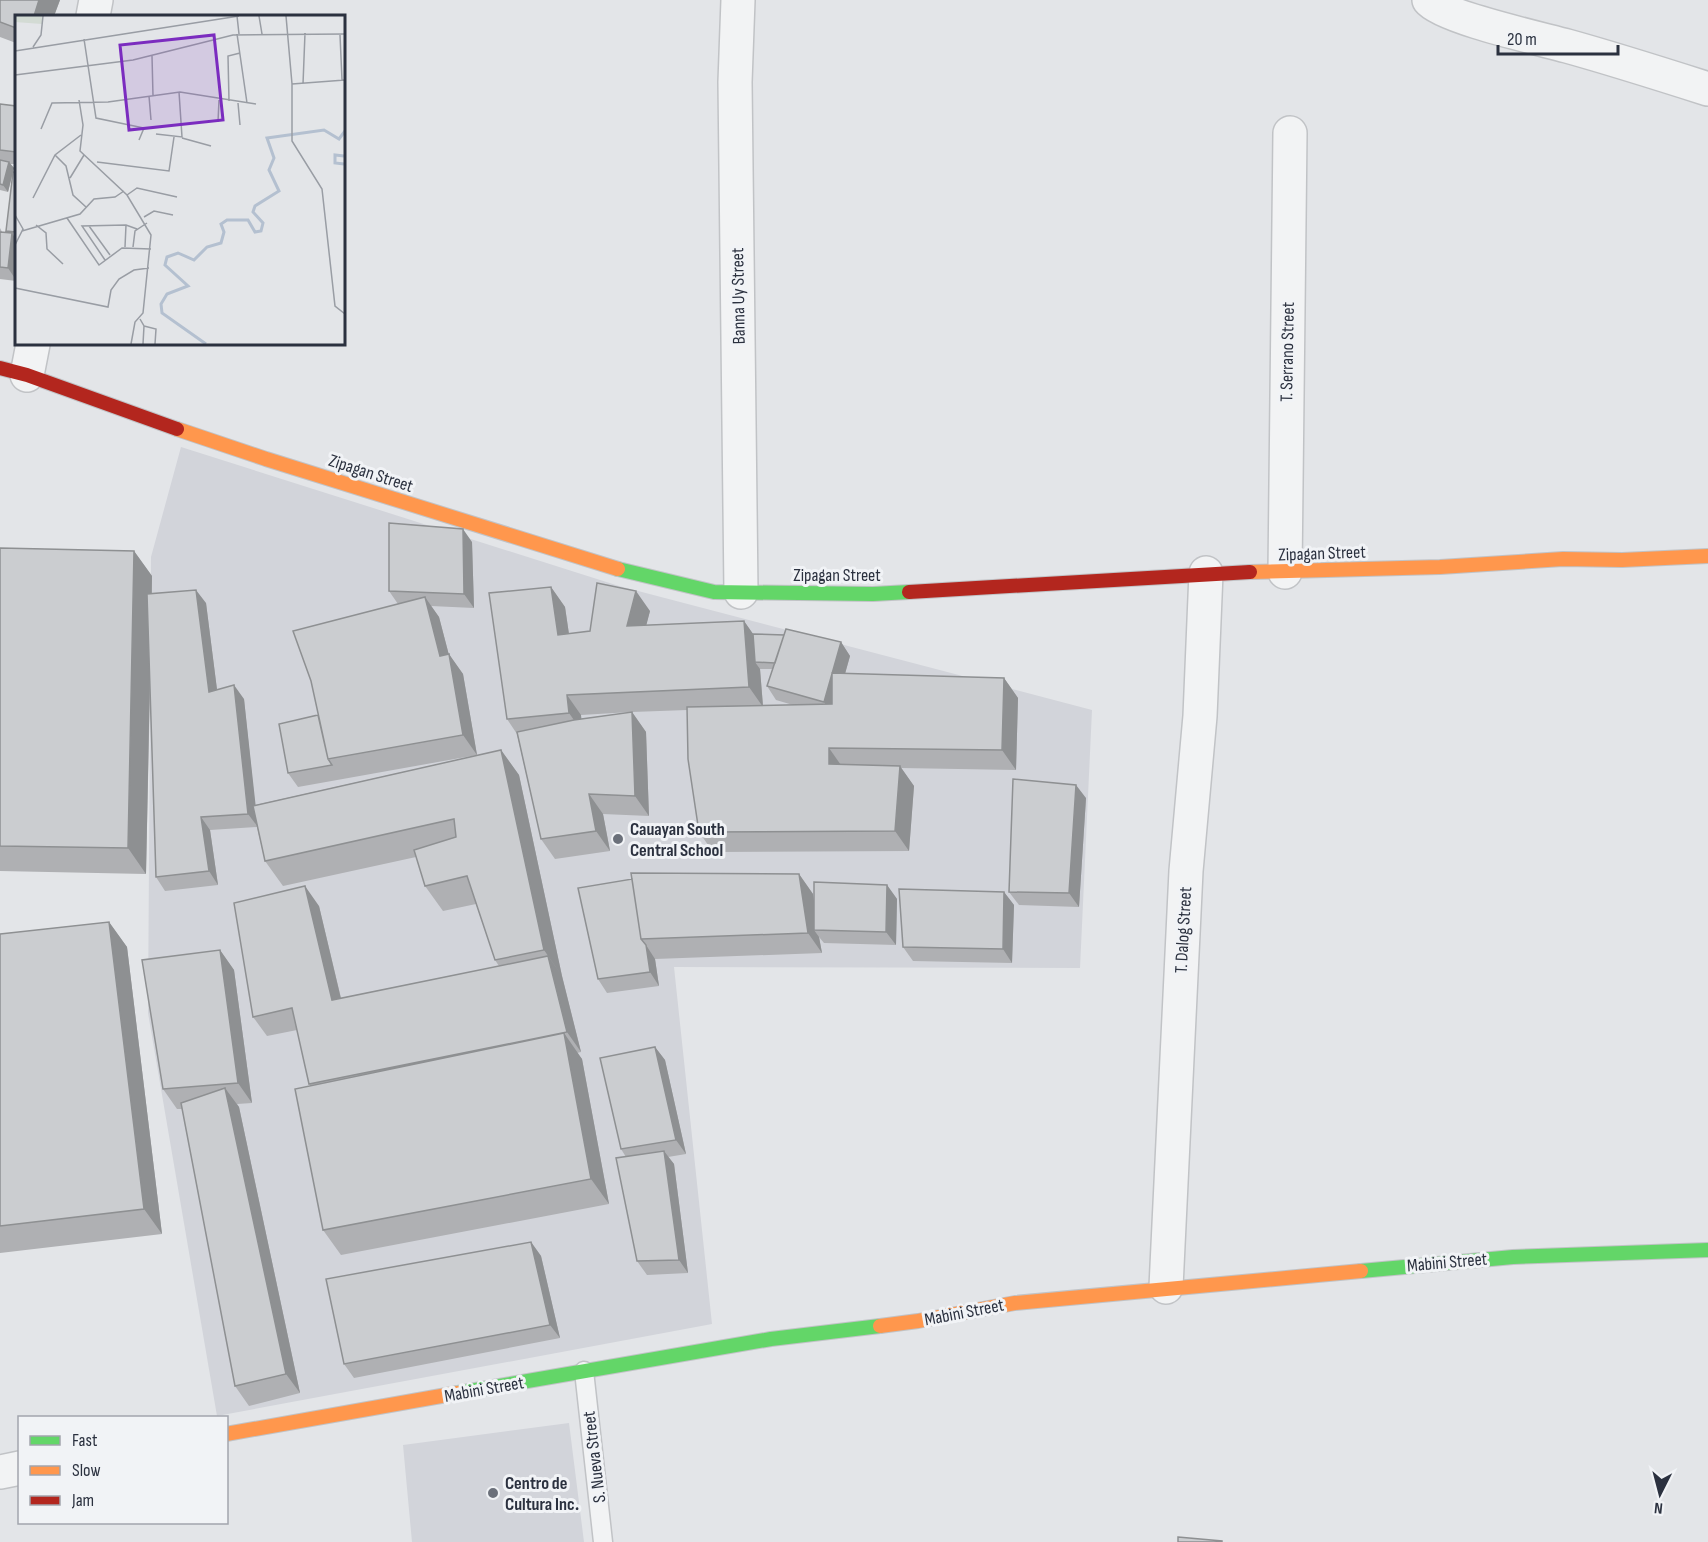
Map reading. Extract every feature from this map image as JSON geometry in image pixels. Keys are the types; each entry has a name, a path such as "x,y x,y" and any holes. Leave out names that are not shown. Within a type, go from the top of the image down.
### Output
{"street":[{"path":"93,15 96,0"},
{"name":"Banna Uy Street","path":"738,0 735,82 741,592"},
{"path":"1429,0 1433,5 1465,18 1568,46 1708,89"},
{"name":"T. Serrano Street","path":"1285,572 1290,133"},
{"name":"Zipagan Street","path":"20,362 153,421 266,459 612,567 714,592 873,594 1206,573 1440,567 1563,559 1622,560 1708,556"},
{"name":"T. Dalog Street","path":"1166,1287 1186,871 1200,716 1206,573"},
{"name":"Mabini Street","path":"228,1434 771,1339 918,1321 1015,1303 1166,1287 1513,1257 1708,1250"},
{"path":"0,1472 18,1468"}],"lane":[{"name":"S. Nueva Street","path":"584,1371 603,1542"}],"shaded area":[{"name":"Cauayan South Central School","path":"181,447 619,586 1092,710 1080,968 674,967 712,1324 217,1416 148,1013 151,557"},
{"name":"Centro de Cultura Inc.","path":"569,1423 584,1542 412,1542 403,1445"}],"building":[{"path":"0,0 39,0 34,15 15,15 15,28 0,22"},
{"path":"0,104 15,106 15,152 0,150"},
{"path":"0,160 9,162 3,185 0,184"},
{"path":"13,172 15,172 15,232 6,231"},
{"path":"0,232 12,233 8,268 0,267"},
{"path":"389,523 463,529 464,594 389,591"},
{"path":"0,548 134,551 128,848 0,846"},
{"path":"597,583 636,591 627,626 744,621 749,687 567,695 569,713 507,719 489,593 551,587 558,635 590,631"},
{"path":"196,590 209,692 234,685 248,814 201,817 209,871 156,877 147,594"},
{"path":"425,597 440,656 449,654 463,735 328,759 311,681 293,631"},
{"path":"786,629 841,642 824,702 767,686"},
{"path":"753,634 784,635 775,663 755,662"},
{"path":"832,673 1004,678 1002,750 829,748 829,764 900,766 895,831 699,832 688,759 687,707 832,704"},
{"path":"632,712 635,796 589,794 596,831 541,839 517,732 574,720"},
{"path":"318,715 328,759 332,765 288,773 279,724"},
{"path":"501,750 544,950 495,960 467,876 425,886 414,850 456,837 454,819 265,861 253,806"},
{"path":"1013,779 1076,785 1069,893 1009,892"},
{"path":"631,873 799,874 808,933 641,939"},
{"path":"632,879 641,939 646,945 650,972 598,979 578,888"},
{"path":"814,882 887,885 886,932 814,930"},
{"path":"305,886 332,1000 548,956 567,1032 309,1084 292,1008 253,1017 234,903"},
{"path":"899,889 1004,892 1003,949 903,947"},
{"path":"109,922 144,1209 0,1226 0,934"},
{"path":"220,950 238,1083 163,1089 142,960"},
{"path":"564,1033 591,1179 323,1230 295,1089"},
{"path":"655,1047 676,1140 621,1149 600,1058"},
{"path":"225,1088 286,1374 235,1386 181,1103"},
{"path":"664,1151 679,1260 637,1261 616,1158"},
{"path":"531,1242 550,1325 344,1364 326,1279"},
{"path":"1178,1537 1222,1541 1222,1542 1178,1542"}],"traffic: fast":[{"path":"618,569 714,592 873,594 909,592"},
{"path":"1361,1271 1513,1257 1708,1250"},
{"path":"458,1393 771,1339 880,1326"}],"traffic: slow":[{"path":"177,429 618,569"},
{"path":"1250,572 1440,567 1563,559 1622,560 1708,556"},
{"path":"880,1326 1015,1303 1361,1271"},
{"path":"228,1434 458,1393"}],"traffic: jam":[{"path":"0,368 27,375 177,429"},
{"path":"909,592 1250,572"}],"place":[{"name":"Cauayan South Central School","path":"618,839"},
{"name":"Centro de Cultura Inc.","path":"493,1493"}]}
